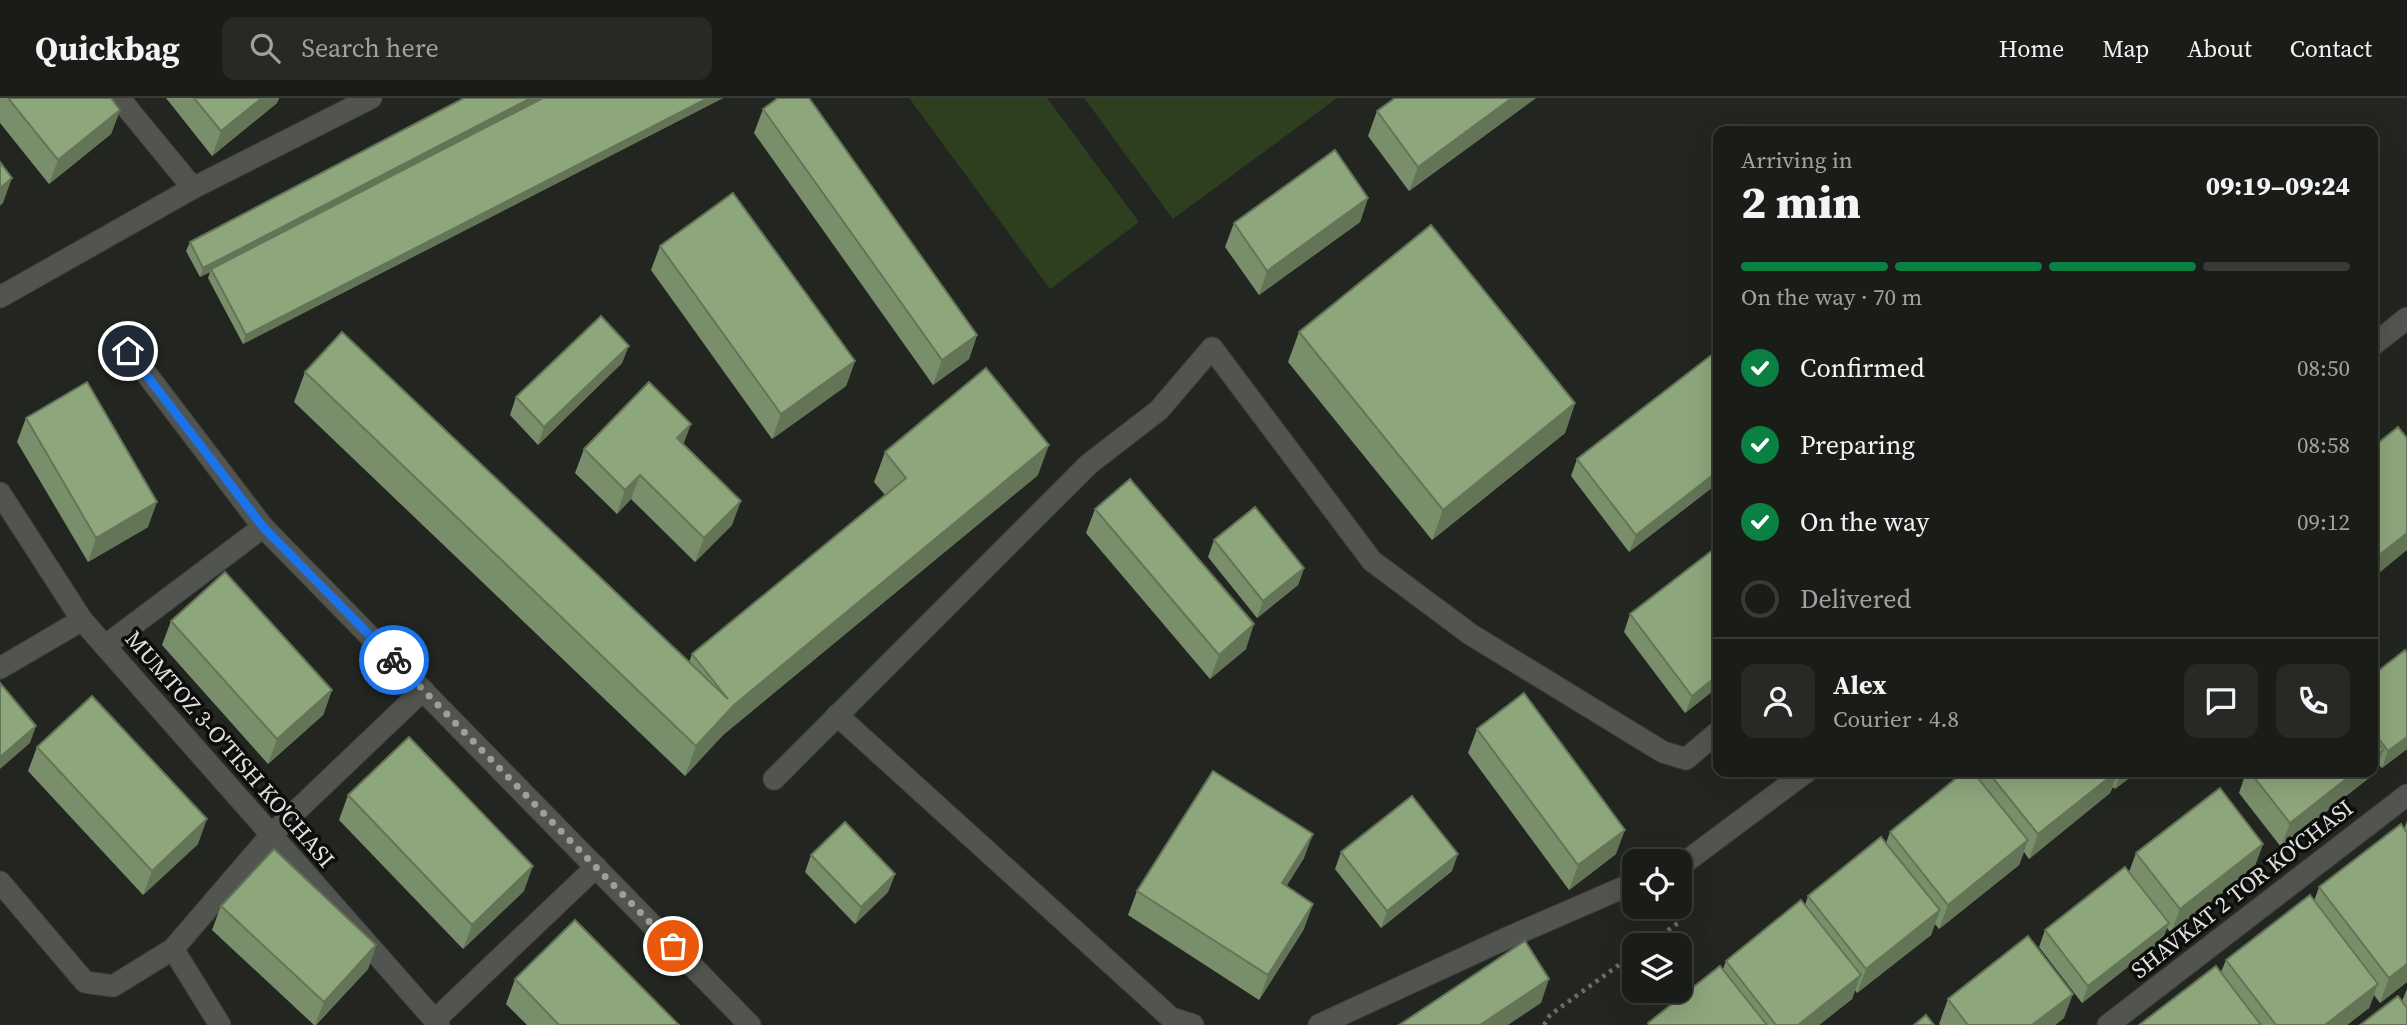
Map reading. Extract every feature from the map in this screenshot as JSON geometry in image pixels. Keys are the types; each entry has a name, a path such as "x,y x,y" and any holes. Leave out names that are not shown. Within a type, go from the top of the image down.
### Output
{"street":[{"path":"119,98 193,188"},
{"path":"0,297 193,188 371,98"},
{"path":"2378,341 2407,318"},
{"path":"774,779 1088,464 1159,410 1212,348 1372,561 1470,634 1663,752 1686,759 1713,736"},
{"path":"128,351 263,527 750,1025"},
{"name":"MUMTOZ 3-O'TISH KO'CHASI","path":"0,493 82,620 437,1022"},
{"path":"105,646 263,527"},
{"path":"0,668 82,620"},
{"path":"0,882 85,982 113,986 173,948 271,835 423,690"},
{"path":"837,715 1171,1018 1193,1025"},
{"path":"1692,857 1799,777"},
{"name":"SHAVKAT 2 TOR KO'CHASI","path":"2108,1025 2407,795"},
{"path":"437,1022 596,867"},
{"path":"1319,1025 1622,888"},
{"path":"173,948 220,1025"}],"path":[{"path":"1664,933 1678,923 1677,919"},
{"path":"1544,1025 1550,1015 1622,963"}],"green space":[{"path":"909,98 1047,98 1139,222 1050,289"},
{"path":"1084,98 1337,98 1173,219"}],"building":[{"path":"8,98 111,98 120,110 58,160"},
{"path":"194,98 262,98 221,131"},
{"path":"464,98 531,98 203,268 190,242"},
{"path":"543,98 708,98 246,335 211,269"},
{"path":"778,98 809,98 977,335 942,360 763,109"},
{"path":"1395,98 1512,98 1418,167 1377,111"},
{"path":"1335,150 1368,198 1267,271 1234,223"},
{"path":"0,162 12,178 0,188"},
{"path":"733,193 855,361 781,414 660,246"},
{"path":"1431,225 1575,403 1443,510 1299,332"},
{"path":"601,316 629,346 544,427 516,397"},
{"path":"342,332 728,699 692,654 906,478 885,452 986,368 1049,445 734,705 696,746 305,372"},
{"path":"1713,354 1713,475 1636,535 1577,459"},
{"path":"87,382 157,502 96,538 26,418"},
{"path":"649,382 691,424 677,438 741,501 704,538 640,475 625,490 584,449"},
{"path":"2398,427 2407,438 2407,533 2378,556 2378,443"},
{"path":"1130,479 1254,624 1219,655 1095,509"},
{"path":"1255,507 1304,568 1263,601 1214,540"},
{"path":"1713,550 1713,679 1692,696 1630,614"},
{"path":"225,572 332,690 277,739 171,621"},
{"path":"2405,650 2407,737 2388,751 2378,738 2378,671"},
{"path":"0,683 36,726 0,757"},
{"path":"1524,693 1625,830 1578,865 1477,729"},
{"path":"92,696 207,819 152,871 37,747"},
{"path":"409,737 533,866 472,925 348,795"},
{"path":"1213,771 1313,834 1282,883 1313,904 1268,975 1137,891"},
{"path":"1958,777 1977,777 2028,840 1948,905 1890,832"},
{"path":"1992,777 2110,777 2038,834"},
{"path":"2254,777 2349,777 2290,823"},
{"path":"2220,788 2263,844 2180,909 2136,853"},
{"path":"1412,796 1458,854 1387,911 1341,852"},
{"path":"845,822 895,874 861,907 811,855"},
{"path":"2401,824 2407,833 2407,964 2389,978 2319,887"},
{"path":"1881,837 1940,910 1866,969 1808,896"},
{"path":"274,849 376,945 324,1002 221,906"},
{"path":"2125,867 2169,923 2088,986 2045,930"},
{"path":"2310,895 2378,984 2325,1025 2276,1025 2226,960"},
{"path":"1801,900 1861,975 1798,1025 1776,1025 1726,961"},
{"path":"575,920 679,1025 559,1025 515,979"},
{"path":"2028,936 2073,994 2032,1025 1968,1025 1948,999"},
{"path":"1525,941 1549,979 1480,1025 1399,1025"},
{"path":"1720,966 1767,1025 1649,1025 1648,1023 1673,1003 1692,1003 1692,988"},
{"path":"2216,966 2261,1025 2139,1025"},
{"path":"2398,996 2407,1008 2407,1025 2360,1025"},
{"path":"1926,1015 1934,1025 1914,1025"}],"way so far":[{"path":"394,660 673,946"}],"route":[{"path":"128,351 263,527 394,660"}]}
